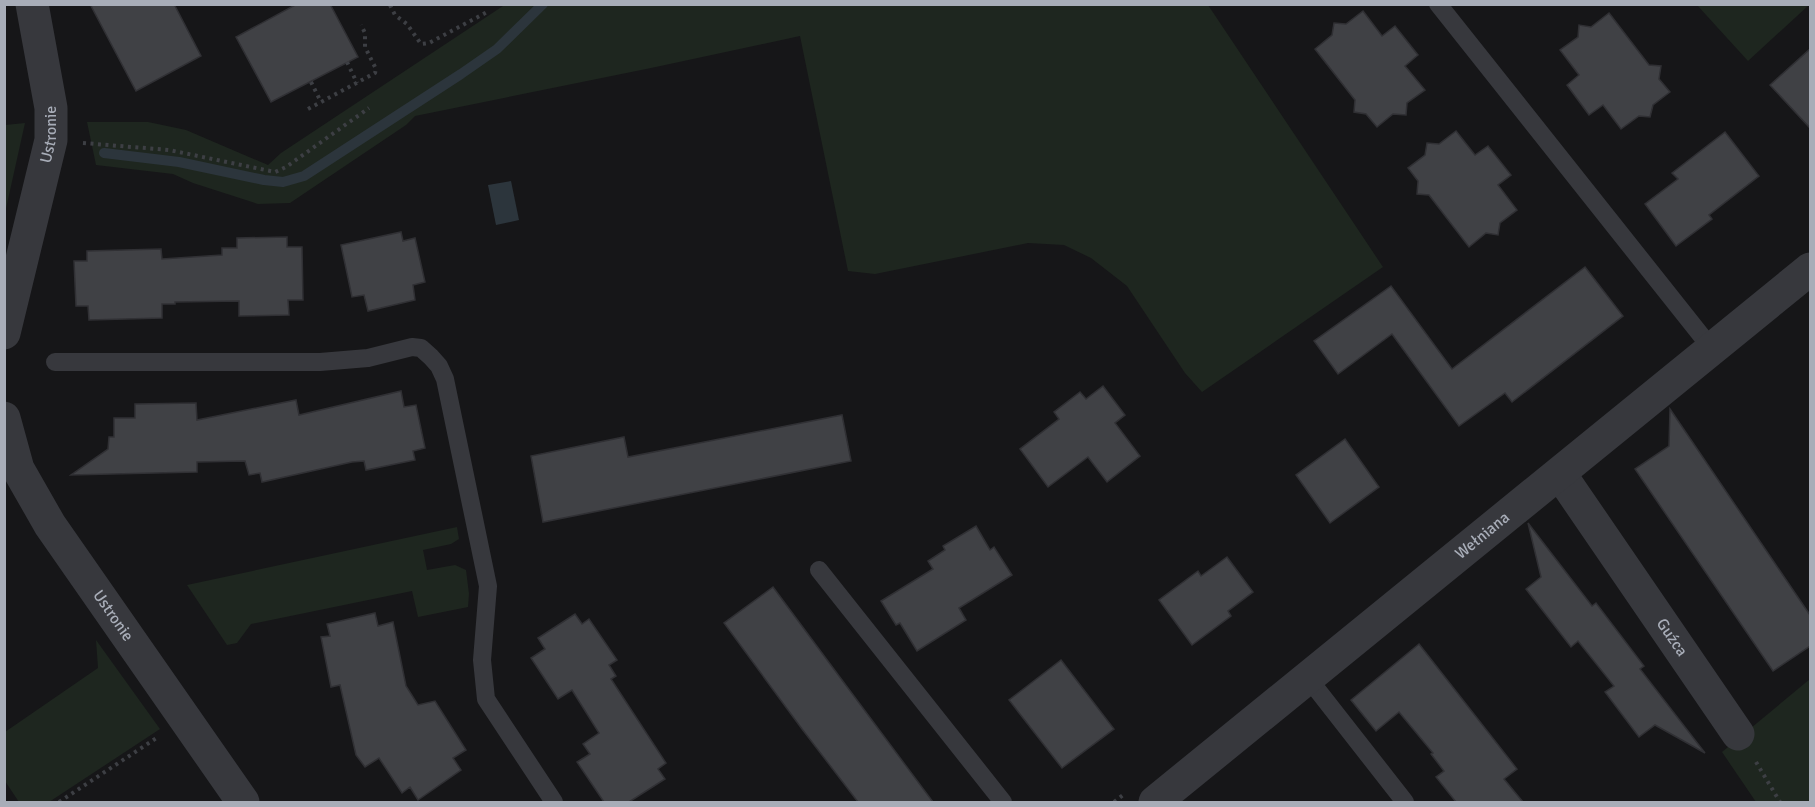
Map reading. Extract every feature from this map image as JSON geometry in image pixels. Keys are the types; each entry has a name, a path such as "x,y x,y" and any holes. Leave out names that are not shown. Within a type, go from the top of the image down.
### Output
{"street":[{"name":"Ustronie","path":"4,333 51,140 51,108 32,4"},
{"name":"Wełniana","path":"1155,802 1810,269"},
{"name":"Ustronie","path":"4,418 18,469 50,525 243,802"},
{"name":"Guźca","path":"1560,474 1738,734"}],"lane":[{"path":"1438,4 1712,349"},
{"path":"55,362 320,362 368,358 412,347 422,348 440,366 445,379 488,586 482,660 486,699 554,802"},
{"path":"819,570 1003,802"},
{"path":"1308,678 1405,802"}],"path":[{"path":"390,5 395,15 411,29 421,44 437,39 489,11"},
{"path":"308,109 375,73 376,69 364,47 365,33 361,25"},
{"path":"347,62 357,82"},
{"path":"310,82 321,102"},
{"path":"51,140 169,150 275,172 286,167 369,108"},
{"path":"58,802 185,720"},
{"path":"1738,734 1780,802"}],"shaded area":[{"path":"506,4 1208,5 1383,267 1202,392 1185,373 1127,286 1091,258 1064,245 1028,243 875,274 848,271 800,36 415,116 406,125 290,203 258,204 193,183 173,174 96,165 87,122 148,122 186,130 268,165 281,153"},
{"path":"1697,5 1809,5 1748,61"},
{"path":"25,123 5,213 5,125"},
{"path":"511,181 519,220 496,225 488,185"},
{"path":"457,527 459,539 451,544 423,550 427,570 455,565 466,570 468,607 418,617 412,591 251,624 237,643 227,645 187,585"},
{"path":"96,640 160,729 49,802 19,802 5,781 5,732 98,668"},
{"path":"1810,679 1810,802 1756,802 1722,752"}],"building":[{"path":"90,4 174,4 201,56 136,91"},
{"path":"297,4 330,4 358,57 271,102 236,37"},
{"path":"1363,11 1382,36 1395,26 1418,55 1405,66 1425,90 1407,103 1406,115 1393,114 1377,127 1366,114 1354,112 1355,100 1315,49 1332,35 1334,23 1346,24"},
{"path":"1609,13 1649,65 1661,66 1659,79 1670,92 1653,105 1650,117 1639,116 1621,129 1603,105 1589,115 1567,85 1579,75 1560,50 1578,37 1579,25 1591,27"},
{"path":"1810,49 1810,128 1770,85"},
{"path":"1456,131 1475,155 1488,146 1511,175 1498,185 1517,210 1500,223 1498,235 1486,233 1469,247 1429,195 1417,194 1418,181 1408,168 1425,155 1427,143 1439,144"},
{"path":"1725,132 1759,176 1709,215 1712,219 1676,246 1645,204 1678,179 1672,173"},
{"path":"401,232 403,241 415,238 425,282 413,285 415,300 368,311 364,295 352,297 341,245"},
{"path":"287,237 287,247 302,247 303,300 288,300 289,315 239,316 239,301 175,302 175,304 162,304 162,318 89,320 88,306 76,306 74,261 87,261 87,251 161,249 162,259 222,255 222,248 237,248 237,238"},
{"path":"1585,267 1623,316 1512,402 1505,393 1459,426 1392,334 1338,374 1314,341 1391,286 1452,369"},
{"path":"1103,386 1125,415 1115,423 1140,456 1107,482 1088,457 1048,487 1020,449 1059,419 1054,412 1080,392 1086,399"},
{"path":"401,391 404,407 416,405 425,448 413,451 415,460 366,470 364,461 352,462 262,482 260,473 249,475 245,461 197,462 197,472 71,475 108,449 109,437 114,437 114,418 135,418 135,404 196,403 197,420 296,400 299,415"},
{"path":"1670,409 1810,615 1810,646 1773,671 1635,469 1669,446"},
{"path":"842,415 851,461 543,522 531,456 624,437 628,457"},
{"path":"1345,439 1379,487 1330,523 1296,475"},
{"path":"1528,523 1592,606 1596,603 1644,666 1640,669 1705,753 1655,725 1639,737 1605,692 1614,686 1578,641 1571,647 1526,589 1541,577"},
{"path":"976,526 990,550 994,547 1012,575 959,608 966,620 917,651 900,623 896,625 881,601 933,569 928,561 945,550 943,546"},
{"path":"1227,557 1253,592 1228,611 1231,616 1192,645 1159,600 1198,571 1201,576"},
{"path":"773,587 933,802 858,802 802,729 724,623"},
{"path":"375,613 378,626 393,622 406,686 418,705 435,701 466,750 453,758 461,770 418,800 410,787 402,793 379,758 365,767 356,755 340,685 331,687 321,637 330,636 327,624"},
{"path":"575,614 582,624 589,619 617,660 609,665 616,676 611,679 666,763 658,769 665,779 629,802 604,802 577,762 590,754 583,744 599,733 572,690 558,699 531,658 545,649 538,638"},
{"path":"1419,644 1517,769 1504,779 1523,802 1456,802 1436,777 1444,771 1431,754 1433,753 1399,712 1376,731 1351,700"},
{"path":"1061,660 1114,729 1062,768 1009,700"}],"waterway":[{"path":"104,153 179,162 264,180 283,182 304,176 497,49 543,4"}]}
